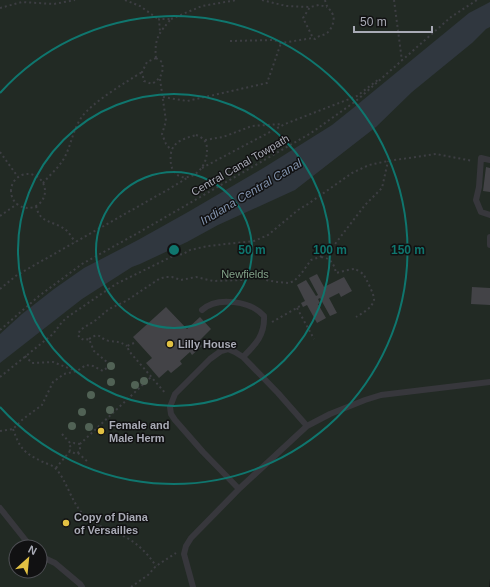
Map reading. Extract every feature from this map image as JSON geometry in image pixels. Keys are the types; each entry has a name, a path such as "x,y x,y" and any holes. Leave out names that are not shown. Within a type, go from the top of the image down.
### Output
{"lane":[{"path":"490,160 480,158 479,187 476,200 481,212 490,215"},
{"path":"490,237 490,244"},
{"path":"202,310 215,303 245,304 254,307 264,316 264,326 256,343 243,357"},
{"path":"239,489 171,414 171,400 179,388 210,359 221,351 228,349 243,357 307,426"},
{"path":"192,587 184,554 186,546 191,538 239,489 307,426 330,414 365,400 390,394 490,382"},
{"path":"0,508 25,539"},
{"path":"48,560 55,563 82,587"}],"path":[{"path":"0,8 22,2 54,4 75,0"},
{"path":"125,0 140,6 159,19 171,18 202,6 237,0"},
{"path":"230,41 274,40 281,43 313,38 315,39 318,36 327,33 333,25 333,15 326,7 319,5 310,7 286,6 262,0"},
{"path":"325,0 326,7"},
{"path":"394,0 402,61"},
{"name":"Central Canal Towpath","path":"0,330 39,296 82,264 311,133 356,101 451,17 477,0"},
{"path":"310,7 302,18 313,38"},
{"path":"156,58 155,47 160,32 171,18"},
{"path":"159,19 160,32"},
{"path":"163,97 187,101 267,83 281,43"},
{"path":"43,183 63,161 74,132 82,117 94,105 142,72 147,62 156,58"},
{"path":"156,58 162,62 164,70 160,79 163,97 163,111 166,121 162,134 166,144 171,150"},
{"path":"0,289 17,275 187,178 195,175 202,168 285,124 357,96 393,69"},
{"path":"142,72 144,81 152,84 160,79"},
{"path":"205,140 223,137 252,126 285,124"},
{"path":"187,178 177,176 172,169 170,160 171,150 179,140 196,134 205,140 208,148 207,158 202,168"},
{"path":"0,152 18,177"},
{"path":"0,377 53,334 62,322 73,313 116,284 173,256 183,254 190,250 254,240 268,235 298,210 352,174 369,165 436,154 480,162"},
{"path":"171,400 132,355 127,346 117,341 108,341 97,335 84,340 78,335 80,330 96,320 109,309 126,301 159,279 165,277 172,277 181,280 196,278 213,281 243,280 249,274 254,274 266,280 277,282 288,283 294,280 302,274 311,260 320,257 335,244 365,205 382,188 388,161"},
{"path":"23,174 35,175 43,183 44,194 42,200 36,206 28,208 17,204 11,196 10,190 12,185 18,177 23,174"},
{"path":"0,216 17,204"},
{"path":"36,206 37,212 42,218 67,231 75,242"},
{"path":"320,257 327,258 332,262 336,273 354,269 362,273 369,288 374,294 375,300 371,307 356,317"},
{"path":"264,326 302,305"},
{"path":"297,308 314,339"},
{"path":"0,431 13,429 23,419 42,405 53,382 64,374 77,371 86,365 93,366 103,371 108,367 108,363 94,351 89,339"},
{"path":"127,346 134,343"},
{"path":"25,356 32,363 53,362 77,371"},
{"path":"78,453 80,451 80,444 151,377"},
{"path":"13,429 24,452 56,468 73,499 86,518 134,542 148,554 156,566"},
{"path":"62,434 71,444"},
{"path":"71,444 80,444"},
{"path":"56,468 70,451 69,447 71,444"},
{"path":"70,451 76,454 78,453 88,462"},
{"path":"131,587 148,575 156,566 179,551"}],"green space":[{"name":"Newfields","path":"0,0 490,0 489,587 0,587"}],"water":[{"name":"Indiana Central Canal","path":"490,2 490,27 412,92 376,127 295,190 218,225 187,242 132,267 82,299 0,363 0,334 22,314 54,289 84,268 188,212 265,167 332,125 469,13"}],"building":[{"path":"486,167 490,168 490,192 483,191"},
{"path":"317,274 324,287 344,277 352,291 341,297 339,293 329,298 337,313 330,316 320,298 318,299 320,303 318,304 326,318 317,323 307,305 303,307 301,303 305,301 297,285 306,280 316,296 318,295 309,278"},
{"path":"472,287 490,288 490,305 471,304"},
{"name":"Lilly House","path":"166,307 187,329 200,317 211,329 198,342 202,346 192,355 190,352 180,361 182,364 171,373 168,370 159,378 146,363 152,358 133,337"}],"place":[{"name":"Lilly House","path":"170,344"},
{"name":"Female and Male Herm","path":"101,431"},
{"name":"Copy of Diana of Versailles","path":"66,523"}]}
